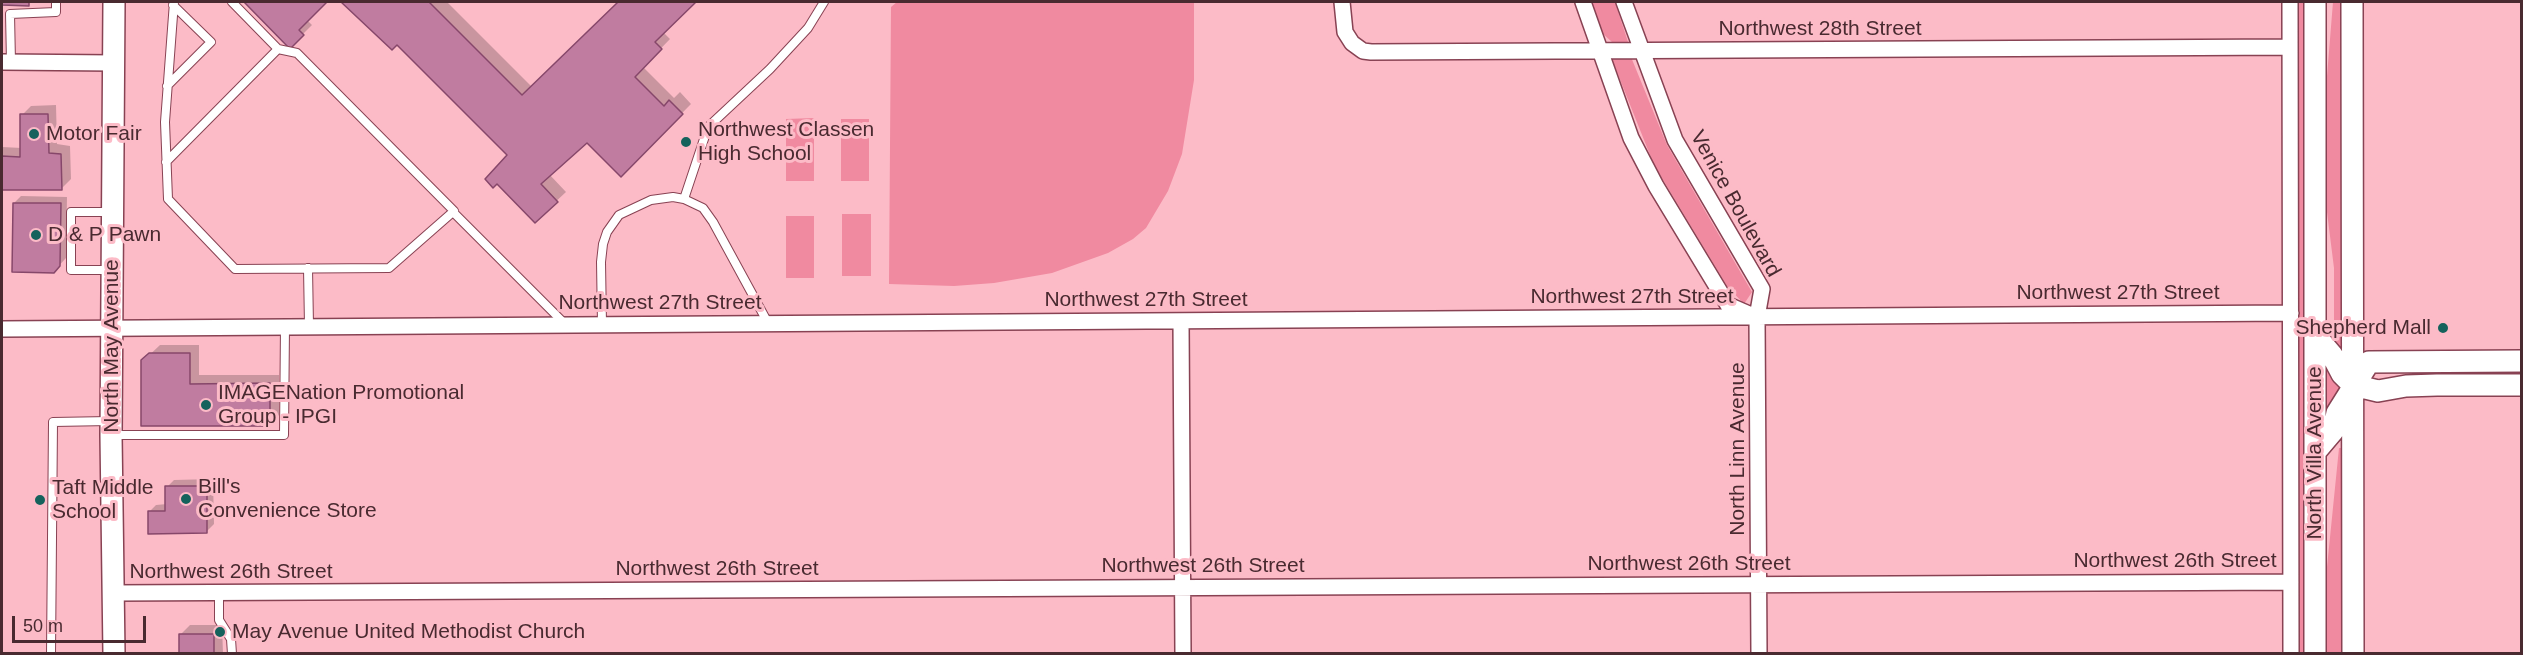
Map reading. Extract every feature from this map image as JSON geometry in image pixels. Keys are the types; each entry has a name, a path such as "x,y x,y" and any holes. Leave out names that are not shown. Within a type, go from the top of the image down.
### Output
{"main road":[{"name":"North May Avenue","path":"114,2 112,328 114,654"},
{"name":"North Villa Avenue","path":"2315,2 2315,654"},
{"name":"North Villa Avenue","path":"2352,2 2353,654"},
{"path":"2315,335 2332,355 2342,374 2354,385 2378,391 2416,386 2522,385"},
{"path":"2316,451 2333,431 2337,413 2369,362 2522,361"}],"street":[{"name":"Northwest 28th Street","path":"1342,2 1345,32 1352,43 1363,51 1371,52 2290,47"},
{"path":"1583,2 1631,138 1656,186 1728,304 1757,318"},
{"name":"Venice Boulevard","path":"1624,2 1675,140 1762,289 1757,318"},
{"name":"North Villa Avenue","path":"2290,2 2291,654"},
{"path":"6,62 114,63"},
{"name":"Northwest 27th Street","path":"2,329 2291,313"},
{"name":"North Linn Avenue","path":"1757,318 1759,654"},
{"path":"1181,321 1183,654"},
{"name":"Northwest 26th Street","path":"114,593 2291,582"}],"lane":[{"path":"6,62 10,14 56,12 57,2"},
{"path":"232,2 278,49 297,53 566,325"},
{"path":"684,199 708,128 770,69 808,28 824,2"},
{"path":"174,3 165,122 168,199 235,269 389,268 453,212"},
{"path":"167,86 211,42 174,3"},
{"path":"166,162 278,49"},
{"path":"602,324 601,262 607,232 619,215 651,200 673,197 684,199 703,208 713,222 768,323"},
{"path":"113,212 71,212 71,270 113,270"},
{"path":"308,268 309,326"},
{"path":"51,654 52,422 112,428 284,435 285,326"},
{"path":"219,593 219,620 231,639 232,654"}],"shaded area":[{"path":"897,2 1194,2 1194,80 1182,154 1168,191 1146,228 1133,239 1108,253 1052,273 994,283 954,286 889,284 891,7"},
{"path":"1591,2 1615,2 1628,42 1612,42 1602,33"},
{"path":"2298,2 2304,2 2304,654 2299,653"},
{"path":"2333,2 2342,2 2343,348 2338,349 2334,332 2334,268 2325,196 2325,101"},
{"path":"1611,57 1631,57 1667,145 1752,292 1744,304 1727,286 1654,165"},
{"path":"814,118 814,181 786,181 786,119"},
{"path":"841,119 869,119 869,181 841,181"},
{"path":"842,214 871,214 871,276 842,276"},
{"path":"786,216 814,216 814,278 786,278"},
{"path":"2324,369 2327,369 2342,389 2328,412 2324,411"},
{"path":"2339,448 2342,448 2343,653 2327,654 2326,577"}],"building":[{"path":"2,2 29,2 29,6 2,5"},
{"path":"244,2 327,2 299,30 304,35 290,49"},
{"path":"341,2 429,2 522,95 618,2 696,2 655,42 662,49 635,77 664,106 669,100 683,114 621,177 587,143 541,184 558,202 535,223 497,184 493,188 485,179 507,155 397,45 392,50"},
{"name":"Motor Fair","path":"20,114 48,114 49,153 61,154 62,190 2,190 2,156 20,157"},
{"name":"D & P Pawn","path":"13,203 61,203 60,266 54,273 12,272"},
{"name":"IMAGENation Promotional Group - IPGI","path":"149,353 190,353 190,384 270,383 270,426 141,426 141,360"},
{"name":"Bill's Convenience Store","path":"165,486 207,486 207,533 148,534 148,511 165,511"},
{"path":"179,634 214,634 214,654 179,654"}],"place":[{"name":"Motor Fair","path":"34,134"},
{"name":"Northwest Classen High School","path":"686,142"},
{"name":"D & P Pawn","path":"36,235"},
{"name":"Shepherd Mall","path":"2443,328"},
{"name":"IMAGENation Promotional Group - IPGI","path":"206,405"},
{"name":"Bill's Convenience Store","path":"186,499"},
{"name":"Taft Middle School","path":"40,500"},
{"name":"May Avenue United Methodist Church","path":"220,632"}]}
